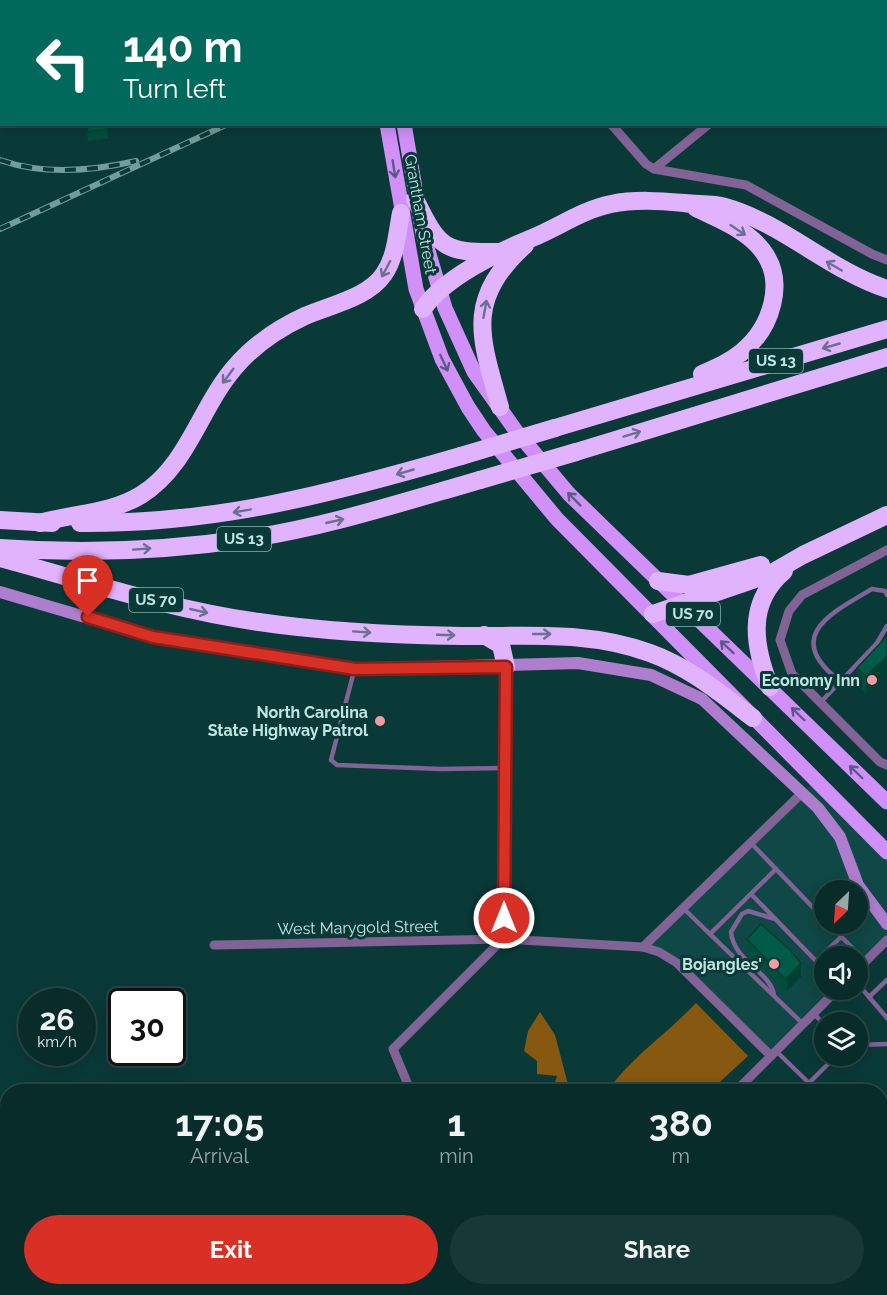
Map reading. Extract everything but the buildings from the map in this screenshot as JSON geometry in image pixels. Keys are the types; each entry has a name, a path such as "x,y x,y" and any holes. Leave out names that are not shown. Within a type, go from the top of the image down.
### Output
{"highway":[{"path":"415,199 429,226 446,245 462,253 500,252"},
{"path":"423,309 439,291 500,252 564,221 610,204 643,200 712,204 744,214 843,271 887,289"},
{"path":"665,395 743,351 762,329 774,301 773,274 762,250 729,224 686,204"},
{"path":"40,523 69,515 116,507 153,485 182,454 224,380 247,355 289,324 356,296 378,282 390,264 401,213"},
{"path":"500,407 484,346 484,309 493,280 533,238"},
{"name":"US 13","path":"0,520 40,523 127,523 213,516 352,488 887,329"},
{"name":"US 13","path":"0,548 120,551 248,538 351,517 884,359"},
{"path":"653,614 770,574 803,555 887,515"},
{"path":"658,581 676,586 700,584 777,560 803,555"},
{"path":"770,687 756,645 757,617 770,586 781,573 803,555"},
{"name":"US 70","path":"0,558 213,614 315,629 484,635"},
{"path":"484,635 573,635 624,644 677,664 753,718"},
{"path":"484,635 501,645 506,667"}],"main road":[{"name":"Grantham Street","path":"387,126 401,213 423,309 453,382 500,453 557,519 887,852"},
{"name":"Grantham Street","path":"404,126 415,199 439,291 474,372 500,407"},
{"name":"US 70","path":"500,407 548,472 887,802"}],"street":[{"path":"613,126 646,165 654,169 747,185 887,260"},
{"path":"654,169 707,126"},
{"path":"887,550 802,595 789,611 780,640 792,674 880,762 887,765"},
{"path":"0,592 153,637 355,669 506,667 578,663 651,675 702,699 818,808 840,837 858,885 887,924"},
{"path":"408,1084 393,1049 503,939 506,667"},
{"path":"773,1054 677,963 659,952 643,947 801,793"},
{"name":"West Marygold Street","path":"214,945 503,939 643,947"},
{"path":"868,959 887,940"},
{"path":"743,1084 827,1000"}],"lane":[{"path":"840,681 818,660 813,645 820,625 828,614 872,589 885,591 887,595"},
{"path":"820,703 876,643 887,626"},
{"path":"355,669 331,760 337,765 441,769 505,768"},
{"path":"750,843 814,909"},
{"path":"710,934 776,869"},
{"path":"752,895 816,961 841,937"},
{"path":"683,908 803,1024"},
{"path":"774,995 768,983 739,954 731,932 742,914 748,911 759,912 775,919"},
{"path":"838,934 850,946"},
{"path":"887,980 869,997 887,1018"},
{"path":"868,1045 887,1044"},
{"path":"773,1054 809,1083 826,1066"}],"shaded area":[{"path":"815,780 887,852 887,940 868,959 868,946 814,946 814,1000 827,1000 771,1056 677,963 643,947"},
{"path":"696,1003 748,1056 718,1084 613,1084 638,1057"},
{"path":"540,1012 555,1035 568,1084 554,1084 557,1076 537,1074 537,1061 524,1051 528,1031"}],"railway":[{"path":"0,229 224,126"},
{"path":"0,160 50,170 85,169 136,161"}],"place":[{"name":"Economy Inn","path":"872,680"},
{"name":"North Carolina State Highway Patrol","path":"380,721"},
{"name":"Bojangles'","path":"774,964"}],"route":[{"path":"88,617 153,637 355,669 506,667 504,918"}]}
